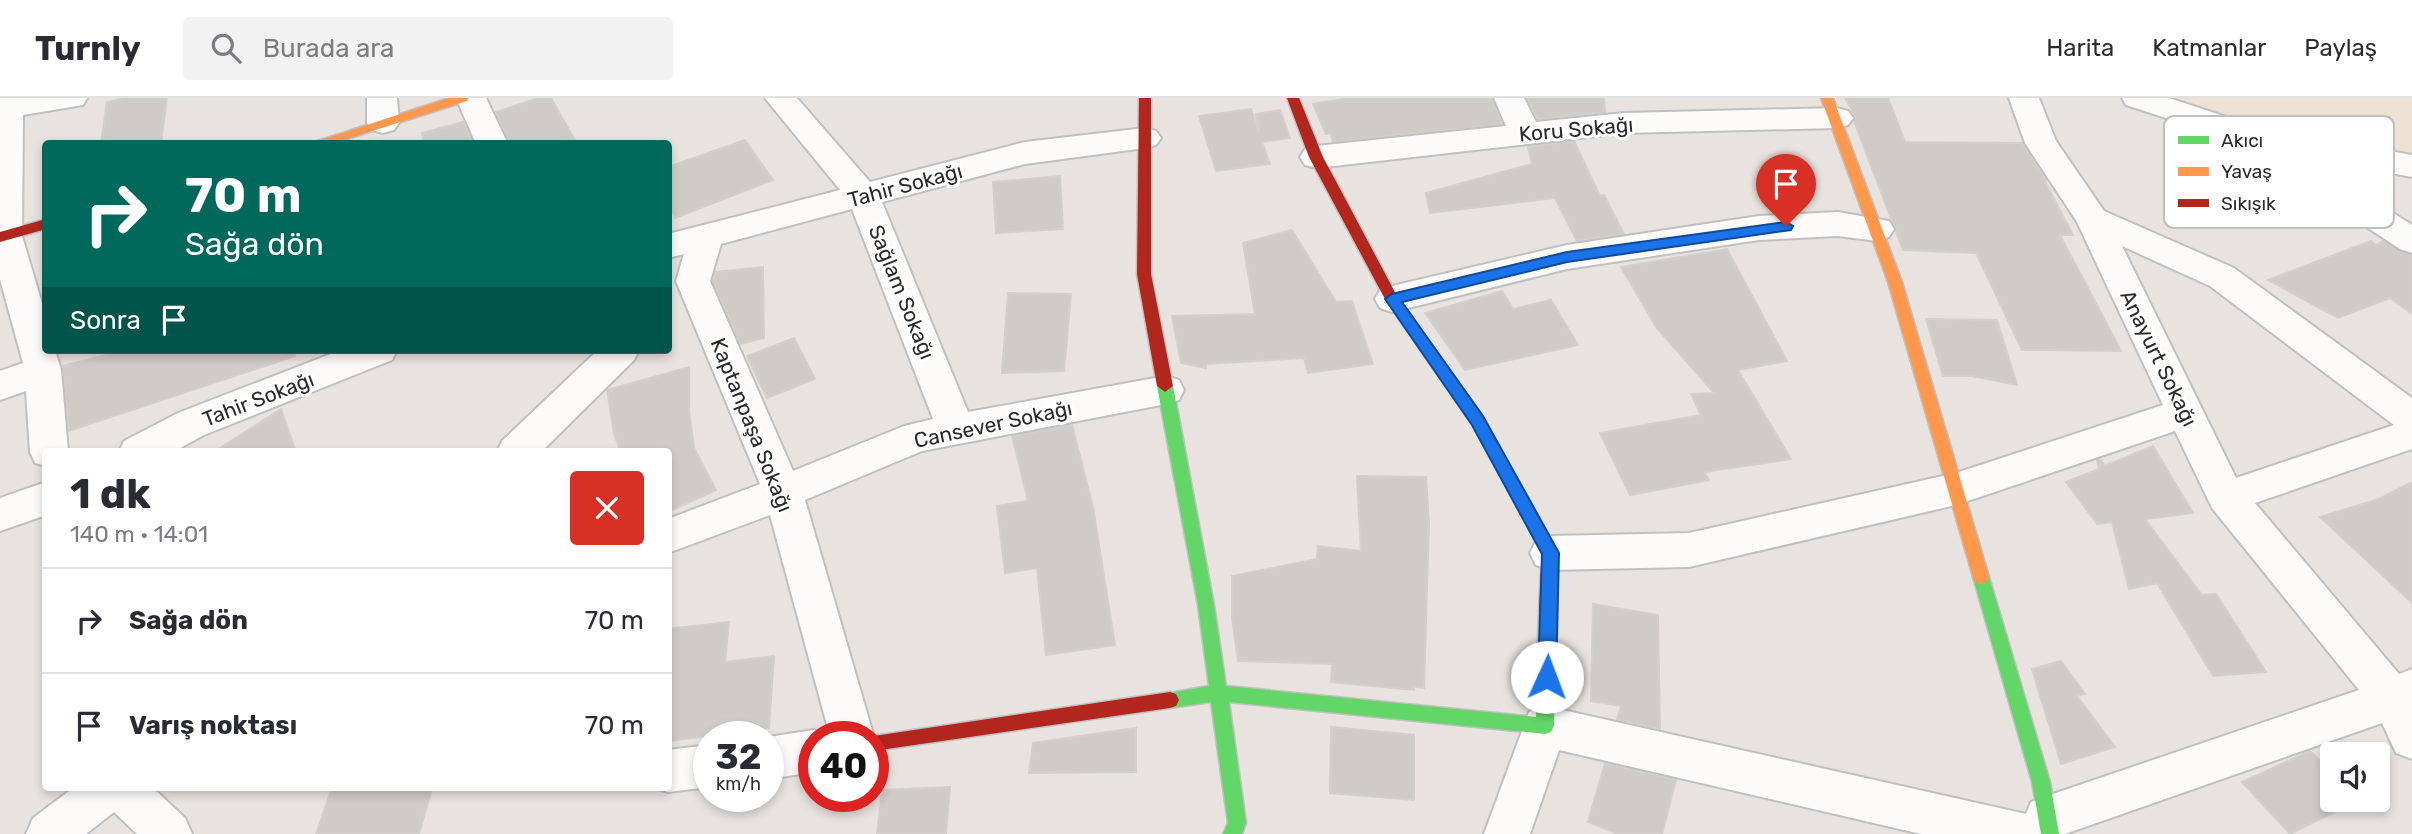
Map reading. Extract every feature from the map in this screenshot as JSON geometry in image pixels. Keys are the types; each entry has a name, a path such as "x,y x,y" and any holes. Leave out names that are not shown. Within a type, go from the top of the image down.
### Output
{"street":[{"path":"49,448 43,370 2,236 7,104 72,98"},
{"path":"323,140 383,111 463,98"},
{"path":"471,98 490,140"},
{"name":"Sağlam Sokağı","path":"780,98 863,196 956,429"},
{"path":"1145,98 1144,274 1206,605 1237,822 1232,834"},
{"path":"1293,98 1316,157 1392,299 1477,420 1550,553 1545,726 1507,834"},
{"path":"1509,98 1525,133"},
{"name":"Anayurt Sokağı","path":"2024,98 2041,143 2092,219 2226,497 2402,694"},
{"path":"2137,98 2191,116"},
{"path":"1832,108 1877,229 2041,782 2038,829"},
{"name":"Koru Sokağı","path":"1316,157 1525,133 1617,111 1832,108"},
{"name":"Tahir Sokağı","path":"672,245 1025,153 1145,138"},
{"path":"2394,163 2412,166"},
{"path":"2092,219 2222,277 2412,418"},
{"path":"1392,299 1567,257 1759,228 1838,223 1877,229"},
{"path":"2,236 42,224"},
{"path":"2392,228 2412,241"},
{"name":"Kaptanpaşa Sokağı","path":"706,237 681,293 783,492 847,721"},
{"name":"Tahir Sokağı","path":"146,448 191,424 369,354"},
{"path":"520,448 617,354"},
{"path":"0,386 43,370"},
{"name":"Cansever Sokağı","path":"672,534 917,437 1166,390"},
{"path":"1550,553 1689,550 1956,489 2185,413"},
{"path":"2226,497 2412,434"},
{"path":"0,515 42,499"},
{"path":"889,741 1219,693 1545,726 1873,818 2038,829 2402,694 2412,738"},
{"path":"672,771 693,768"},
{"path":"49,834 104,791"},
{"path":"125,791 169,834"}],"shaded area":[{"path":"2164,98 2412,98 2412,155 2394,152 2394,116 2218,116"}],"building":[{"path":"126,98 167,98 162,140 102,140 107,102"},
{"path":"538,98 551,98 575,140 508,140 496,112"},
{"path":"1349,98 1492,98 1502,124 1333,142 1330,134 1326,134 1313,104"},
{"path":"1527,98 1604,98 1605,112 1538,119"},
{"path":"1845,98 1888,98 1905,142 2022,143 2046,180 2073,235 2060,235 2121,351 2022,350 1976,253 1903,250 1854,121 1855,116"},
{"path":"1251,109 1259,131 1256,114 1280,110 1290,138 1262,142 1270,164 1216,171 1199,116"},
{"path":"463,122 471,140 423,140 422,133"},
{"path":"745,140 773,180 675,218 672,210 672,166"},
{"path":"1574,141 1600,196 1604,195 1624,234 1577,241 1555,198 1430,213 1426,193 1532,164 1528,147"},
{"path":"1060,176 1063,229 996,233 993,182"},
{"path":"1292,230 1336,302 1352,301 1373,364 1308,373 1304,358 1206,364 1206,368 1181,363 1172,316 1255,314 1243,243"},
{"path":"2371,241 2376,245 2383,241 2412,255 2412,314 2390,298 2338,318 2268,280"},
{"path":"1727,249 1787,361 1738,370 1791,459 1704,472 1709,480 1630,495 1600,433 1701,415 1691,394 1714,393 1656,327 1621,267"},
{"path":"763,267 764,338 740,344 713,281 716,272"},
{"path":"1502,291 1513,309 1551,300 1578,345 1465,370 1425,313"},
{"path":"1008,293 1071,294 1064,371 1002,373"},
{"path":"1926,319 1997,320 2017,385 1972,376 1943,376"},
{"path":"794,338 815,379 767,398 747,356"},
{"path":"110,354 295,356 69,431 62,366"},
{"path":"689,367 689,411 694,448 716,490 672,510 672,448 619,448 614,434 607,390"},
{"path":"281,409 295,448 220,448"},
{"path":"1072,425 1093,507 1115,645 1046,655 1037,568 1005,573 997,506 1028,501 1012,436"},
{"path":"2153,446 2193,513 2145,519 2202,595 2216,594 2266,672 2213,676 2157,583 2129,589 2112,522 2097,524 2066,482 2099,469 2097,460 2100,459 2105,466"},
{"path":"1357,476 1426,477 1429,523 1424,688 1414,687 1414,690 1331,682 1332,664 1238,661 1232,618 1232,576 1317,559 1318,546 1361,551"},
{"path":"2412,482 2412,603 2320,517 2379,499"},
{"path":"1593,604 1658,615 1660,729 1617,719 1621,706 1591,701"},
{"path":"729,622 725,662 774,656 769,721 693,721 693,738 672,740 672,629"},
{"path":"2061,661 2085,694 2077,696 2115,747 2061,764 2032,669"},
{"path":"1331,727 1414,735 1414,800 1330,793"},
{"path":"1136,728 1136,772 1029,773 1033,743"},
{"path":"2310,751 2320,761 2320,812 2333,813 2290,834 2242,782"},
{"path":"1605,763 1676,780 1662,834 1618,834 1588,822"},
{"path":"950,787 946,834 877,834 880,812 889,812 889,790"},
{"path":"331,791 431,791 419,834 316,834"}],"traffic: fast":[{"path":"1165,386 1206,605 1237,823 1232,834"},
{"path":"1981,577 2041,782 2050,834"},
{"path":"1170,700 1219,693 1545,726 1548,611"}],"traffic: slow":[{"path":"328,140 463,98"},
{"path":"1827,98 1895,282 1981,577"}],"traffic: jam":[{"path":"1145,98 1144,274 1165,386"},
{"path":"1293,98 1316,157 1392,299 1477,420 1550,553 1548,611"},
{"path":"0,237 42,225"},
{"path":"889,741 1170,700"}],"route":[{"path":"1547,677 1550,553 1477,420 1392,299 1567,257 1786,226"}]}
